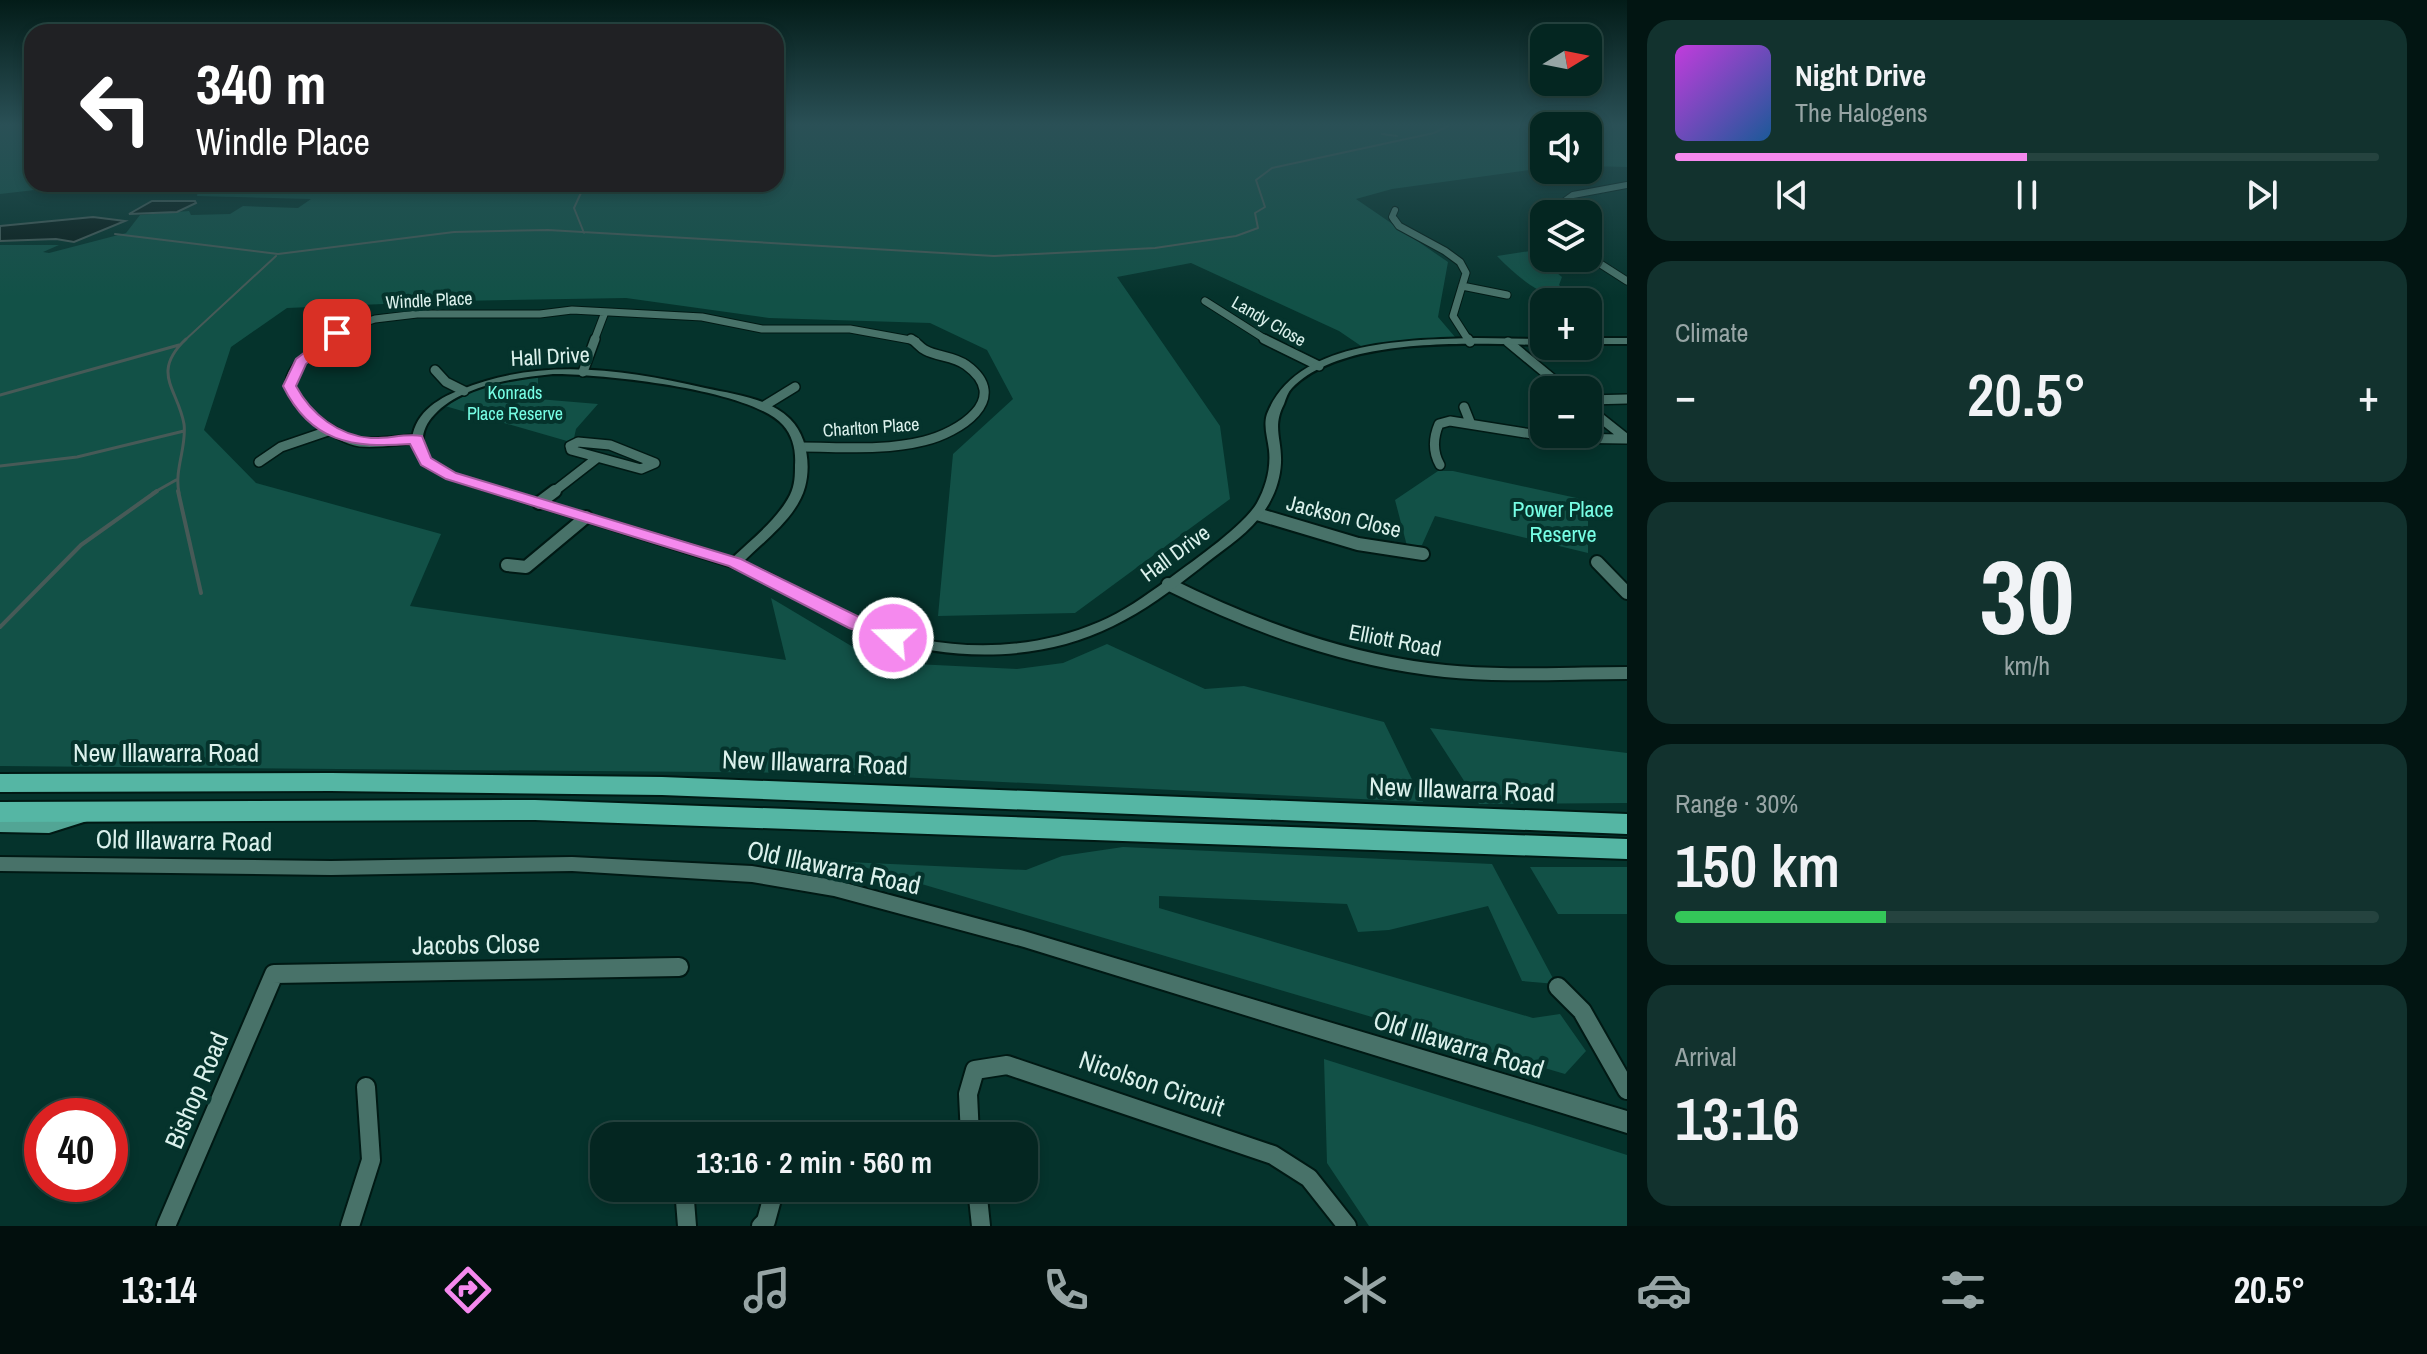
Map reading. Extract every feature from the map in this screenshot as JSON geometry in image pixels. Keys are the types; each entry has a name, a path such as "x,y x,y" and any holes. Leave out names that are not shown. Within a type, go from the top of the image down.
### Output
{"highway":[{"name":"New Illawarra Road","path":"0,783 419,781 807,791 1273,813 1627,824"},
{"path":"0,812 535,810 1627,849"}],"main road":[{"path":"0,823 49,824 90,813"}],"street":[{"path":"1565,200 1627,185"},
{"path":"1395,210 1392,217 1399,226 1460,262 1466,273 1451,310 1452,319 1470,342"},
{"path":"1602,265 1627,281"},
{"path":"1608,269 1627,269"},
{"path":"1462,286 1507,295"},
{"name":"Landy Close","path":"1205,301 1253,334 1319,366"},
{"path":"583,372 605,312"},
{"name":"Windle Place","path":"328,431 293,395 290,381 300,362 345,329 407,314 605,312 702,317 762,329 850,329 915,340 925,350"},
{"path":"1602,341 1627,341"},
{"path":"1508,342 1549,376"},
{"name":"Hall Drive","path":"801,447 790,424 764,406 643,376 583,372 514,376 464,391 429,413 417,439 422,456 441,472 735,563 856,624 893,638 975,651 1023,648 1070,638 1108,624 1168,584 1257,514 1272,486 1275,470 1271,430 1276,402 1300,376 1319,366 1376,348 1530,342"},
{"name":"Charlton Place","path":"801,447 912,444 943,436 973,419 982,409 986,395 979,376 957,359 925,350"},
{"path":"435,370 446,382 464,391"},
{"path":"764,406 795,387"},
{"path":"1602,400 1627,399"},
{"path":"1464,407 1470,422"},
{"path":"1602,419 1626,439"},
{"path":"1440,465 1434,456 1437,427 1450,421 1557,438 1626,439"},
{"path":"259,462 281,447 328,431 360,442 417,439"},
{"path":"590,441 652,459 655,463 639,469 597,458 573,452 570,446 590,441"},
{"path":"735,563 796,494 801,447"},
{"path":"539,503 597,458"},
{"name":"Jackson Close","path":"1257,514 1347,542 1423,554"},
{"path":"507,565 526,567 586,517"},
{"path":"1597,562 1627,593"},
{"name":"Elliott Road","path":"1168,584 1275,631 1403,664 1485,674 1627,673"},
{"name":"Old Illawarra Road","path":"0,864 331,868 572,864 752,874 834,888 1024,939 1627,1122"},
{"name":"Jacobs Close","path":"274,974 679,967"},
{"name":"Bishop Road","path":"166,1226 274,974"},
{"path":"1558,987 1582,1011 1627,1090"},
{"name":"Nicolson Circuit","path":"969,1122 968,1094 975,1070 993,1064 1007,1065 1256,1147 1296,1164 1320,1185 1347,1226"},
{"path":"350,1226 371,1160 366,1087"},
{"path":"685,1202 687,1226"},
{"path":"761,1226 766,1221 771,1202"},
{"path":"978,1202 981,1226"}],"green space":[{"path":"0,182 24,182 24,191 0,194"},
{"path":"784,182 1441,182 1392,189 1356,199 1448,262 1438,317 1455,337 1364,348 1339,331 1191,263 1117,277 1220,426 1230,499 1075,613 938,616 953,454 1013,399 987,350 930,323 769,318 626,298 287,308 231,347 204,430 256,483 441,534 410,606 786,660 771,598 853,647 915,664 1017,669 1063,663 1107,644 1205,689 1244,686 1384,722 1423,802 814,773 0,766 0,245 59,245 43,252 49,253 126,233 140,215 189,211 191,215 230,214 243,206 298,208 311,199 197,196 198,192 784,192"},
{"path":"1530,251 1530,272 1556,272 1562,277 1559,285 1563,288 1537,288 1497,256"},
{"name":"Konrads Place Reserve","path":"538,376 538,399 598,404 576,429 574,438 567,441 445,406 484,386"},
{"name":"Power Place Reserve","path":"1438,471 1453,471 1595,502 1597,506 1588,521 1588,553 1435,516 1422,545 1407,546 1395,500"},
{"path":"1430,728 1627,753 1627,803 1479,804"},
{"path":"1123,847 1492,864 1556,984 1522,981 1488,906 1389,930 1358,932 1347,904 1159,896 1159,908 1533,1018 1560,1014 1586,1051 1565,1074 847,862 1026,870 1062,856"},
{"path":"1530,867 1627,867 1627,914 1558,914"},
{"path":"1324,1059 1627,1155 1627,1226 1369,1226 1327,1163"}],"shaded area":[{"path":"152,201 196,203 177,212 129,214"},
{"path":"93,217 125,221 74,242 56,239 0,241 0,226"}],"waterway":[{"path":"584,232 994,256 1155,248 1236,236 1258,228 1255,213 1265,207 1257,182"},
{"path":"581,192 574,208 584,232"},
{"path":"115,234 278,254 454,232 584,232"},
{"path":"185,340 276,256"},
{"path":"184,431 168,372 175,351 185,340"},
{"path":"0,395 179,345"},
{"path":"0,466 77,457 184,431"},
{"path":"179,493 178,475 184,431"},
{"path":"153,493 176,480"},
{"path":"0,627 81,545 157,491"},
{"path":"178,491 201,593"}],"route":[{"path":"337,333 300,362 291,377 290,386 293,395 333,434 349,440 371,442 417,439 418,451 426,462 441,472 735,563 856,624 893,638"}]}
